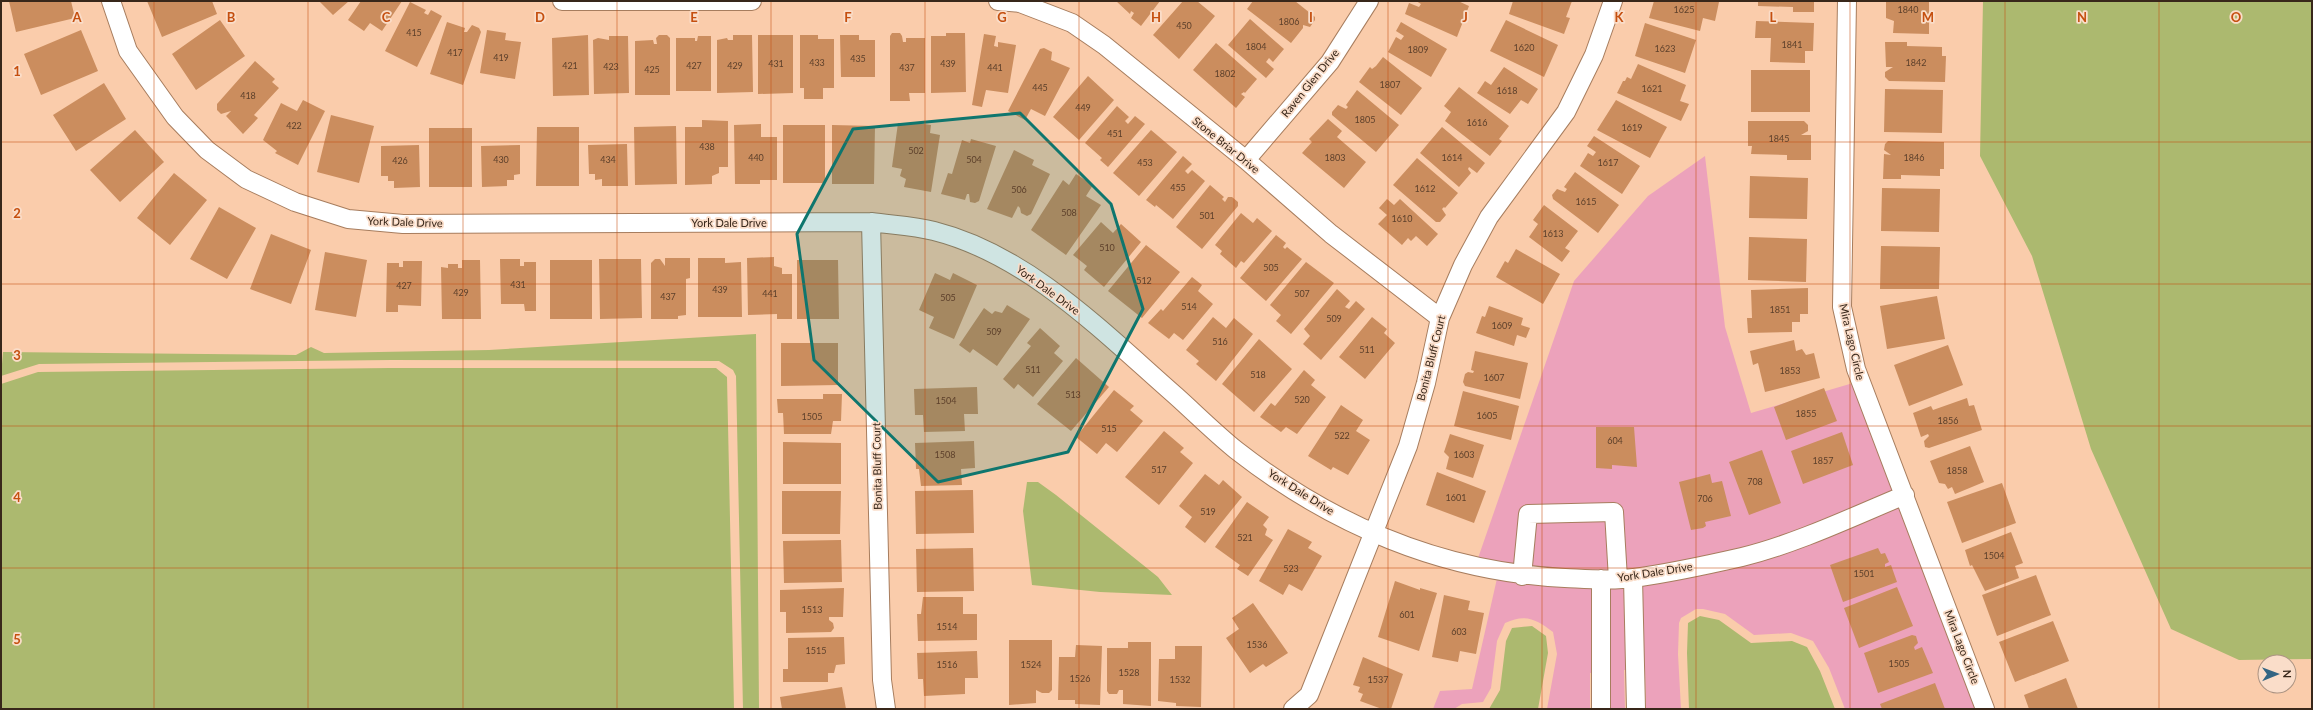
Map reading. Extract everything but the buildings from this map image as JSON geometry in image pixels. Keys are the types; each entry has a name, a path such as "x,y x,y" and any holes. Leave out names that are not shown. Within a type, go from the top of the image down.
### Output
{"street":[{"name":"York Dale Drive","path":"111,1 128,51 175,117 207,150 246,179 295,202 348,219 403,224 871,222 935,231 992,253 1035,278 1086,317 1236,449 1291,489 1372,534 1436,557 1522,576 1617,579 1745,556 1810,534 1905,495"},
{"path":"562,1 752,1"},
{"name":"Stone Briar Drive","path":"998,1 1020,3 1072,23 1104,45 1246,160 1331,234 1440,318"},
{"name":"Raven Glen Drive","path":"1246,160 1330,62 1369,1"},
{"name":"Bonita Bluff Court","path":"1293,709 1309,695 1408,446 1426,383 1440,318 1489,217 1566,112 1594,55 1613,1"},
{"name":"Mira Lago Circle","path":"1848,1 1842,307 1856,369 1985,709"},
{"name":"Bonita Bluff Court","path":"871,222 882,680 886,709"},
{"path":"1522,576 1528,514 1614,512 1617,579 1636,709"},
{"path":"1601,709 1617,579"}],"highlighted area":[{"path":"1020,113 1111,204 1143,309 1068,452 938,482 814,360 797,234 853,129"}],"shaded area":[{"path":"1983,1 2312,1 2312,659 2297,659 2297,654 2257,654 2257,660 2239,660 2171,629 2091,449 2032,256 1980,156"},
{"path":"1705,156 1725,327 1751,413 1860,381 1983,709 1845,709 1829,668 1813,641 1791,633 1754,635 1725,614 1696,609 1681,618 1679,623 1678,654 1681,709 1646,709 1645,670 1624,670 1625,709 1611,709 1611,672 1590,673 1590,709 1547,709 1557,654 1553,632 1536,621 1519,618 1505,623 1497,641 1491,688 1483,702 1462,704 1454,709 1433,709 1440,691 1472,689 1498,574 1476,564 1574,281 1648,196"},
{"path":"756,334 759,709 743,709 736,376 733,370 719,361 391,360 39,364 1,376 3,352 296,355 311,347 324,353 489,350"},
{"path":"390,368 716,368 727,377 734,709 1,709 1,384 38,372"},
{"path":"1027,482 1038,482 1056,495 1158,577 1172,595 1100,592 1032,585 1023,511"},
{"path":"1700,616 1719,620 1751,643 1792,641 1807,647 1820,671 1835,709 1689,709 1687,653 1688,623"},
{"path":"1532,626 1546,636 1548,653 1538,709 1489,709 1500,690 1506,641 1512,628"}]}
